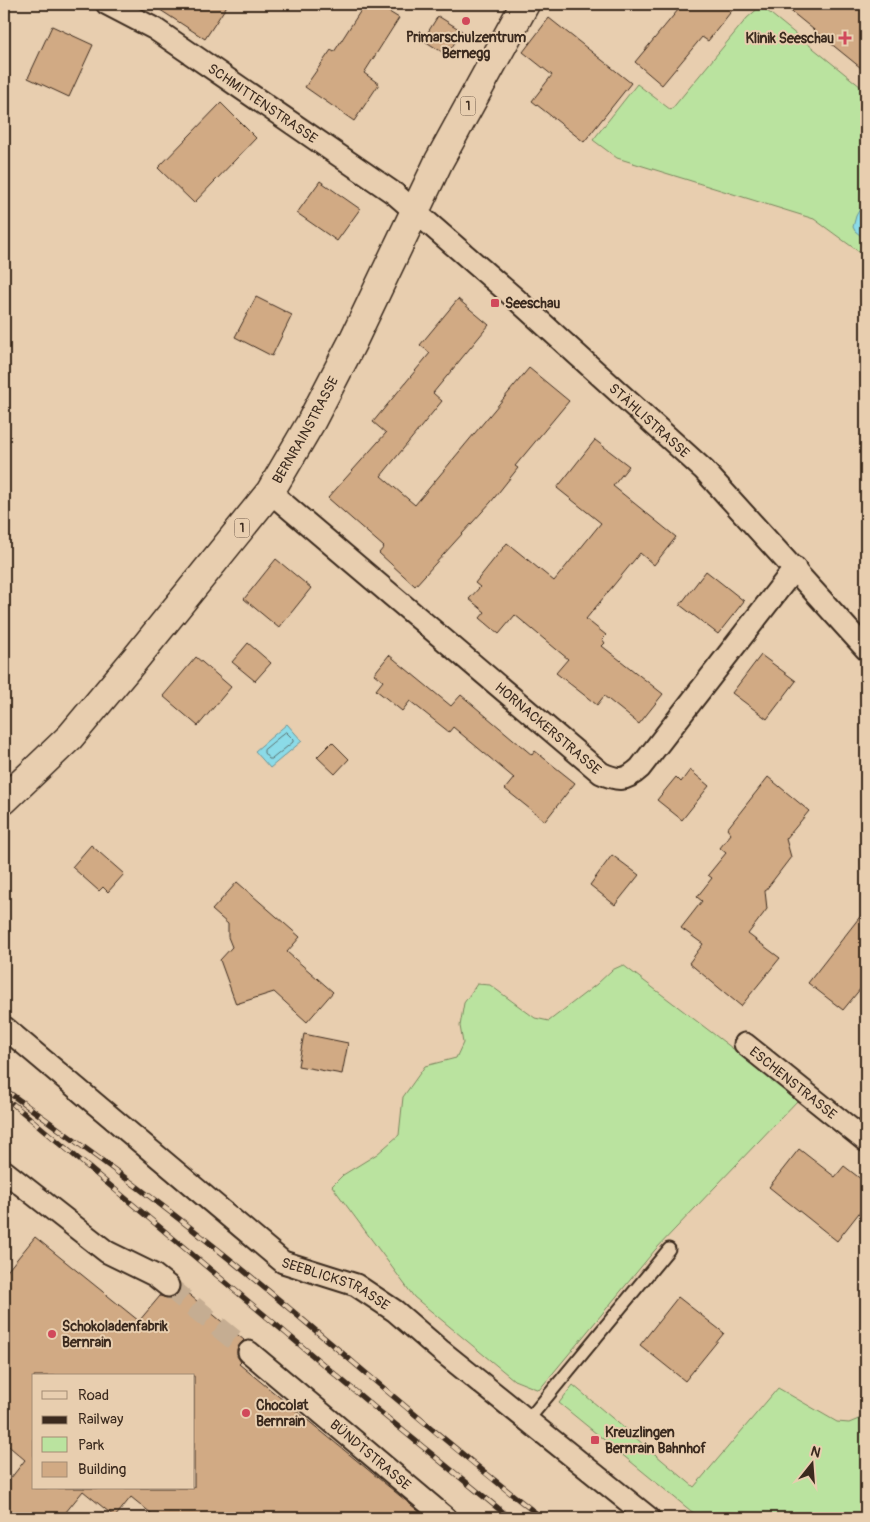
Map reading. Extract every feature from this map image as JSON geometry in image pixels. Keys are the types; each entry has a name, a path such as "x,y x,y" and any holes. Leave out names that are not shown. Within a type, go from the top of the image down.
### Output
{"main road":[{"name":"BERNRAINSTRASSE","path":"4,800 70,737 270,492 334,378 439,161 524,4"}],"street":[{"name":"SCHMITTENSTRASSE","path":"107,4 156,29 387,189 415,211"},
{"name":"STÄHLISTRASSE","path":"415,211 538,319 704,470 866,649"},
{"name":"HORNACKERSTRASSE","path":"270,492 601,773 612,778 623,779 640,768 794,568"},
{"name":"SEEBLICKSTRASSE","path":"4,1028 283,1262 356,1285 395,1311 440,1350 649,1518"},
{"name":"ESCHENSTRASSE","path":"745,1044 866,1141"},
{"path":"4,1171 107,1252 154,1275 168,1286"},
{"name":"BÜNDTSTRASSE","path":"249,1352 446,1518"}],"lane":[{"path":"528,1420 669,1249"}],"green space":[{"path":"761,6 866,91 866,257 814,219 617,158 593,140 637,84 671,110 747,18"},
{"path":"623,965 799,1099 655,1250 539,1390 514,1380 414,1297 332,1186 343,1175 377,1154 399,1135 403,1097 425,1066 456,1058 463,1043 460,1026 464,1003 477,984 490,985 535,1018 549,1021 612,970"},
{"path":"573,1385 694,1487 778,1388 837,1422 849,1423 866,1416 866,1518 703,1518 691,1511 559,1403"}],"water":[{"path":"866,198 866,240 853,227 856,216"},
{"path":"287,724 302,741 270,768 255,751"}],"building":[{"path":"151,4 228,4 205,39"},
{"path":"365,4 376,4 399,18 364,73 379,84 354,121 305,87 331,50 334,52"},
{"path":"683,4 737,4 708,41 702,37 662,85 635,62"},
{"name":"Klinik Seeschau","path":"782,4 866,4 866,72"},
{"path":"438,16 462,31 447,55 423,40"},
{"path":"549,18 631,83 584,142 532,101 552,75 523,52"},
{"path":"52,26 93,45 69,97 28,78"},
{"path":"221,103 256,138 194,203 158,168"},
{"path":"320,181 360,209 337,241 297,213"},
{"path":"256,297 292,315 272,356 235,337"},
{"path":"458,299 489,325 433,393 442,401 381,476 415,505 529,368 569,401 515,466 518,468 491,502 415,586 379,553 384,547 328,498 386,433 373,422 430,353 420,345"},
{"path":"595,440 629,466 613,486 676,537 654,565 640,553 586,619 606,635 602,639 605,643 602,646 663,694 639,724 604,696 597,705 556,673 568,659 515,615 499,634 480,618 485,612 469,599 480,587 475,583 507,543 554,581 601,523 557,488"},
{"path":"276,559 311,588 279,628 244,599"},
{"path":"706,571 744,601 718,634 680,605"},
{"path":"248,643 271,663 255,681 232,662"},
{"path":"389,655 451,706 461,695 532,755 535,751 575,783 545,821 505,789 514,778 453,727 449,732 410,701 402,711 376,690 383,681 374,674"},
{"path":"761,655 796,681 767,719 732,693"},
{"path":"196,657 231,687 198,726 163,696"},
{"path":"332,742 349,759 335,774 317,757"},
{"path":"690,770 709,786 682,820 657,800 676,777 681,782"},
{"path":"768,777 809,811 786,839 791,857 765,891 767,909 748,934 780,958 741,1006 689,963 703,944 681,928 702,901 697,897 712,878 708,875 726,853 720,848 731,834 727,829"},
{"path":"91,845 124,874 108,892 103,887 99,891 72,867"},
{"path":"612,855 639,875 615,905 590,885"},
{"path":"237,882 300,937 287,952 333,992 307,1022 274,992 236,1004 220,960 232,947 228,937 228,924 212,910"},
{"path":"866,909 866,982 843,1010 808,983"},
{"path":"304,1034 348,1043 342,1074 298,1066"},
{"path":"799,1149 835,1177 844,1166 866,1183 866,1204 837,1241 769,1187"},
{"name":"Chocolat Bernrain","path":"35,1237 139,1321 160,1296 173,1297 178,1293 180,1287 244,1340 237,1349 237,1356 241,1362 239,1364 427,1518 157,1518 131,1497 115,1517 83,1491 61,1518 4,1518 4,1487 25,1460 4,1442 4,1275"},
{"path":"678,1297 724,1333 685,1381 640,1345"}],"tunnel":[{"path":"168,1286 249,1352"}],"railway":[{"path":"4,1089 200,1235 267,1289 462,1454 542,1518"},
{"path":"13,1104 374,1407 510,1518"}],"place":[{"name":"Primarschulzentrum Bernegg","path":"466,21"},
{"name":"Klinik Seeschau","path":"845,38"},
{"name":"Seeschau","path":"495,303"},
{"name":"Schokoladenfabrik Bernrain","path":"52,1334"},
{"name":"Chocolat Bernrain","path":"246,1413"},
{"name":"Kreuzlingen Bernrain Bahnhof","path":"595,1440"}]}
